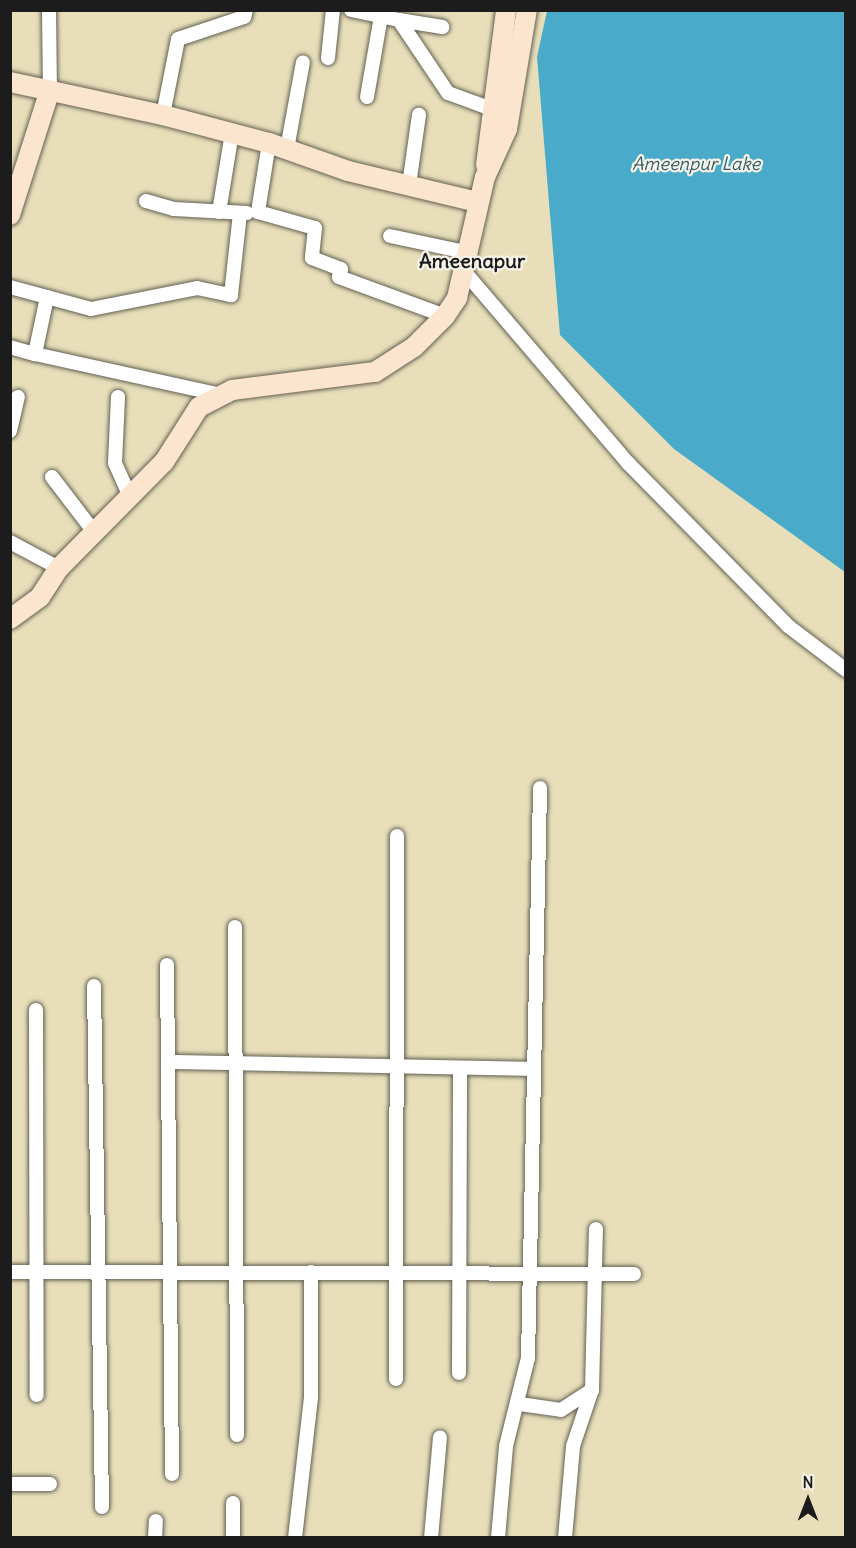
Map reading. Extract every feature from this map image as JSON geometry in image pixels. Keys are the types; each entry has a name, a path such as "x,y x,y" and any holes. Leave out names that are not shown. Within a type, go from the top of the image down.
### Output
{"street":[{"path":"10,215 50,90 49,10"},
{"path":"163,115 178,39 244,17 246,10"},
{"path":"328,58 333,10"},
{"path":"351,10 442,27"},
{"path":"485,177 489,108 506,10"},
{"path":"10,619 40,597 59,568 164,462 199,407 222,395 334,373 375,372 414,347 445,316 465,261 477,202 485,177 507,129 527,10"},
{"path":"367,97 381,16"},
{"path":"399,20 448,93 489,108"},
{"path":"258,212 303,62"},
{"path":"10,82 163,115 477,202"},
{"path":"409,185 419,115"},
{"path":"219,212 232,133"},
{"path":"146,201 219,212 258,212 315,228 312,258 341,270 339,277 445,316"},
{"path":"10,287 91,309 197,288 231,295 240,213"},
{"path":"390,236 465,261 628,463 788,626 846,670"},
{"path":"35,354 47,297"},
{"path":"10,347 222,395"},
{"path":"118,397 115,463 130,497"},
{"path":"10,430 18,398"},
{"path":"52,477 94,532"},
{"path":"10,542 59,568"},
{"path":"498,1538 506,1446 520,1404 531,1274 531,1069 540,788"},
{"path":"396,1378 393,1272 397,836"},
{"path":"235,927 237,1435"},
{"path":"167,965 172,1474"},
{"path":"94,986 102,1271 102,1507"},
{"path":"36,1010 37,1395"},
{"path":"169,1062 531,1069"},
{"path":"459,1373 460,1069"},
{"path":"565,1538 573,1446 592,1390 596,1229"},
{"path":"10,1272 634,1274"},
{"path":"296,1538 311,1398 311,1272"},
{"path":"520,1404 561,1410 592,1390"},
{"path":"430,1538 440,1437"},
{"path":"10,1484 50,1484"},
{"path":"232,1538 233,1503"},
{"path":"155,1538 156,1521"}],"water":[{"name":"Ameenpur Lake","path":"547,11 845,11 845,572 674,449 560,335 537,57"}],"district":[{"name":"Ameenapur","path":"472,260"}]}
